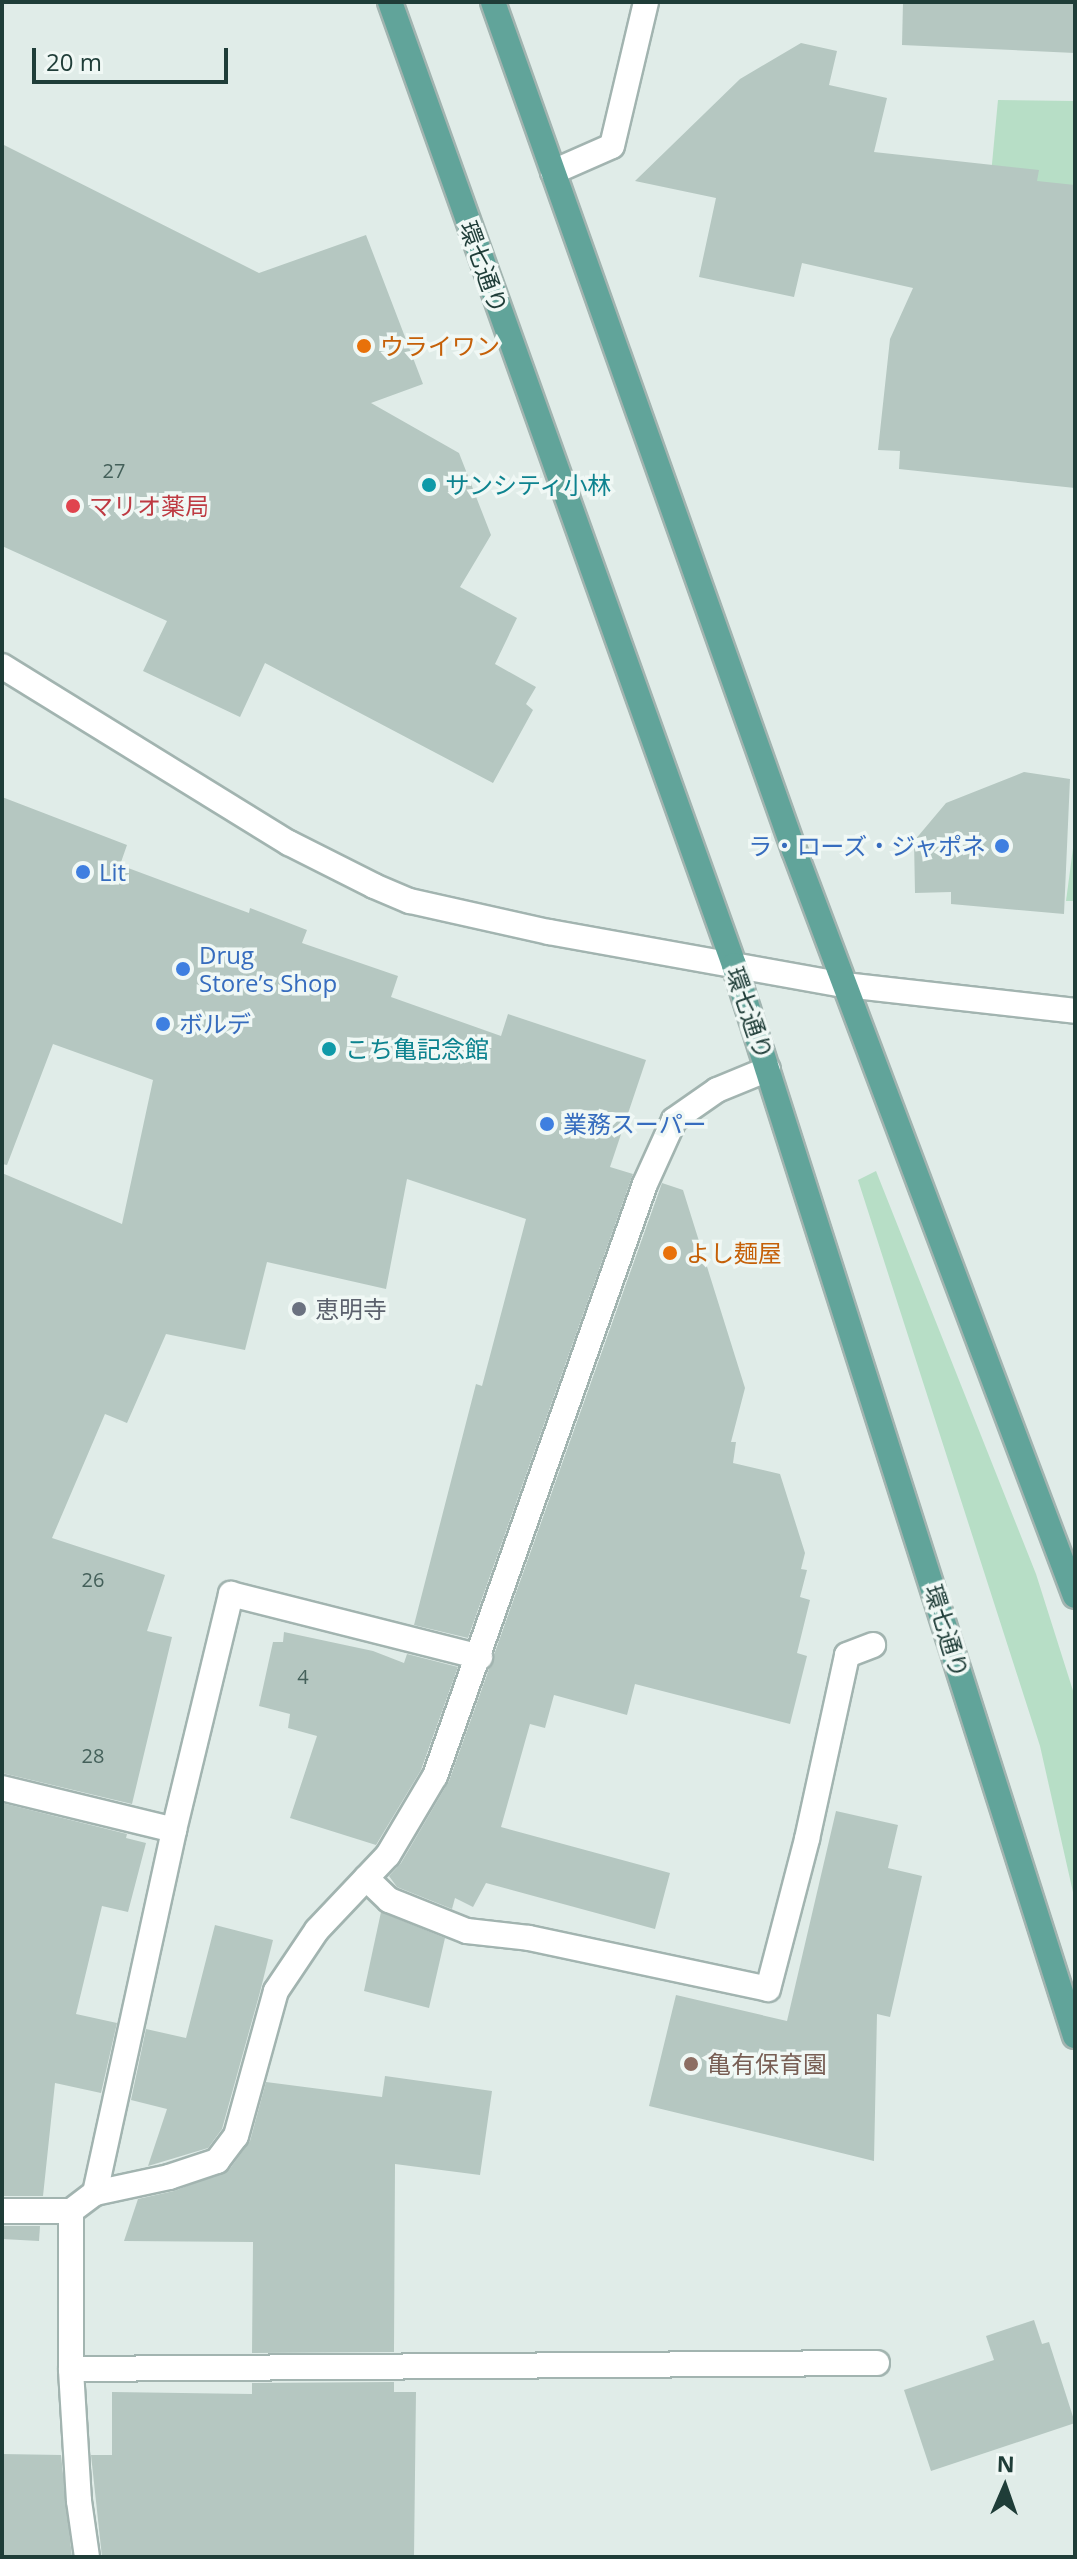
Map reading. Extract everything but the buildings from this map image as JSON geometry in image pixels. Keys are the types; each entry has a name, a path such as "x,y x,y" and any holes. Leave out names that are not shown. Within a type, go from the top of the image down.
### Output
{"main road":[{"name":"環七通り","path":"390,2 734,965 1075,2036"},
{"path":"493,2 845,985 1075,1596"}],"street":[{"path":"553,172 612,146 646,2"},
{"path":"2,666 289,843 410,901 549,932 845,985 1075,1011"},
{"path":"2,2211 71,2211 95,2193 169,2177 217,2161 236,2136 276,1991 317,1930 388,1855 435,1776 480,1657 645,1184 674,1120 717,1090 768,1069"},
{"path":"95,2193 174,1830 231,1594 480,1657"},
{"path":"366,1878 389,1900 467,1931 529,1938 768,1989 807,1839 847,1655 873,1645"},
{"path":"2,1788 174,1830"},
{"path":"71,2211 71,2369 79,2501 87,2557"},
{"path":"71,2369 877,2363"}],"green space":[{"path":"998,100 1075,101 1075,433 985,238"},
{"path":"1075,833 1075,901 1066,901"},
{"path":"876,1171 1036,1574 1075,1697 1075,1901 1040,1746 858,1180"}],"place":[{"name":"ウライワン","path":"364,346"},
{"name":"サンシティ小林","path":"429,485"},
{"name":"マリオ薬局","path":"73,506"},
{"name":"ラ・ローズ・ジャポネ","path":"1002,846"},
{"name":"Lit","path":"83,872"},
{"name":"Drug Store’s Shop","path":"183,969"},
{"name":"ボルデ","path":"163,1024"},
{"name":"こち亀記念館","path":"329,1049"},
{"name":"業務スーパー","path":"547,1124"},
{"name":"よし麺屋","path":"670,1253"},
{"name":"恵明寺","path":"299,1309"},
{"name":"亀有保育園","path":"691,2064"}]}
